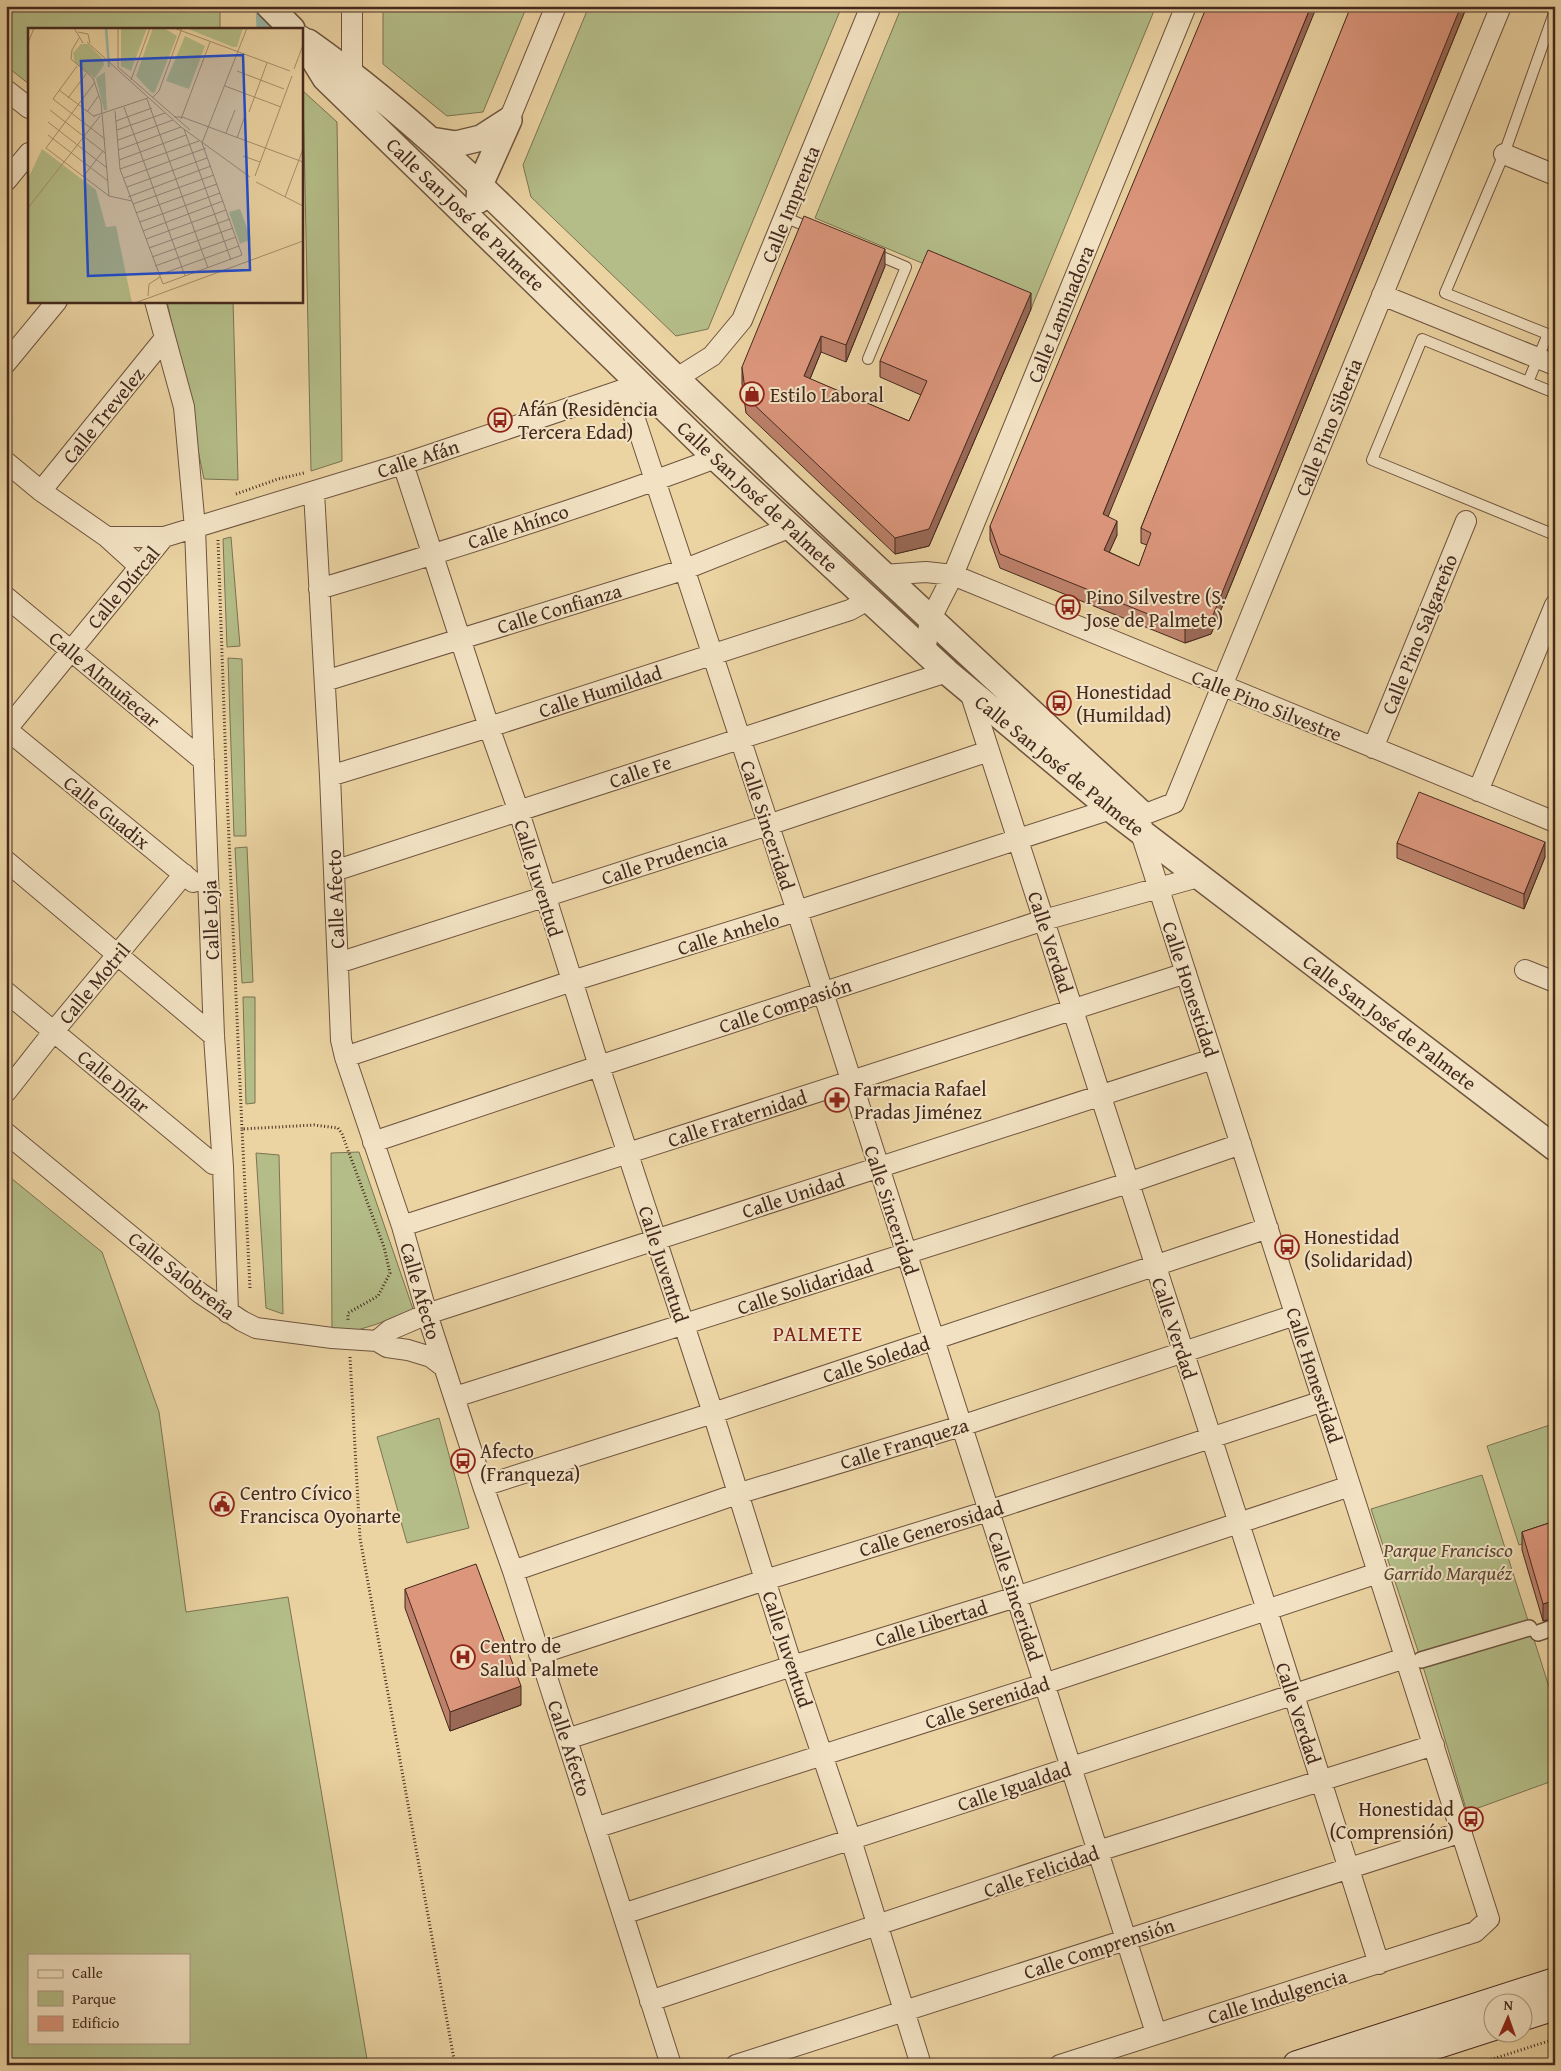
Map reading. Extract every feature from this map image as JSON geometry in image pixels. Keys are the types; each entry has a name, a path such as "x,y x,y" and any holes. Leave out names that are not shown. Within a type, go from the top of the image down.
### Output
{"main road":[{"path":"1297,2065 1555,1982"},
{"path":"1534,2013 1555,2006"},
{"path":"1373,2065 1484,2029"}],"street":[{"path":"269,6 291,28"},
{"path":"352,6 352,73"},
{"path":"477,225 480,185 556,6"},
{"name":"Calle Imprenta","path":"677,378 712,356 742,320 871,6"},
{"name":"Calle Laminadora","path":"925,652 930,620 953,575 1186,6"},
{"name":"Calle Pino Siberia","path":"1142,823 1174,803 1501,6"},
{"name":"Calle San José de Palmete","path":"302,39 352,73 431,140 480,185 677,378 1198,877 1555,1148"},
{"name":"Calle San José de Palmete","path":"302,40 326,78 477,225 631,384 716,458 970,692 1111,808 1142,823 1226,897"},
{"path":"6,90 28,107"},
{"path":"431,140 456,144 480,138 509,120"},
{"path":"6,181 28,154"},
{"path":"1504,154 1555,175"},
{"path":"1382,295 1546,361"},
{"path":"6,363 56,302"},
{"name":"Calle Loja","path":"155,302 184,407 195,528 214,1036 223,1167 228,1312"},
{"name":"Calle Trevelez","path":"41,491 165,338"},
{"path":"631,384 677,378"},
{"path":"631,384 736,434"},
{"name":"Calle Afán","path":"107,538 164,537 195,528 403,464 631,384"},
{"name":"Calle Sinceridad","path":"631,384 656,481 683,570 713,654 797,911 877,1167 907,1254 1156,2033"},
{"name":"Calle Ahínco","path":"319,589 433,555 656,481 716,458"},
{"path":"6,462 41,491 107,538 140,567"},
{"name":"Calle Juventud","path":"403,464 489,727 519,812 599,1066 713,1413 792,1666 824,1755 921,2065"},
{"name":"Calle Afecto","path":"314,492 330,776 341,1040 345,1058 402,1226 427,1314 540,1654 671,2065"},
{"name":"Calle Pino Salgareño","path":"1373,748 1466,521"},
{"name":"Calle Confianza","path":"325,681 683,570 791,527"},
{"name":"Calle Dúrcal","path":"6,729 164,537"},
{"name":"Calle Pino Silvestre","path":"882,575 926,572 953,575 1555,822"},
{"name":"Calle Almuñecar","path":"6,597 204,761"},
{"name":"Calle Humildad","path":"330,776 489,727 850,610 868,600"},
{"path":"1478,791 1555,604"},
{"name":"Calle Fe","path":"334,871 519,812 740,737 947,672"},
{"name":"Calle Verdad","path":"970,692 1267,1610 1379,1964"},
{"name":"Calle Guadix","path":"6,729 209,893"},
{"name":"Calle Prudencia","path":"338,963 768,825 989,751"},
{"name":"Calle Anhelo","path":"345,1058 572,981 797,911 1111,808"},
{"name":"Calle Honestidad","path":"1142,823 1159,889 1350,1486 1378,1572 1413,1659 1434,1745 1489,1919"},
{"path":"6,861 119,954 214,1036"},
{"name":"Calle Motril","path":"6,1092 184,874"},
{"name":"Calle Compasión","path":"374,1142 1044,920 1198,877"},
{"path":"1525,970 1555,982"},
{"name":"Calle Fraternidad","path":"402,1226 1186,973"},
{"name":"Calle Dílar","path":"6,992 204,1157 213,1164 223,1167"},
{"name":"Calle Unidad","path":"377,1341 390,1330 427,1314 1100,1094 1213,1059"},
{"name":"Calle Salobreña","path":"6,1132 200,1293 256,1328 377,1341 387,1347 408,1350 431,1357 444,1367"},
{"name":"Calle Solidaridad","path":"455,1397 1128,1183 1241,1144"},
{"name":"Calle Soledad","path":"483,1486 713,1413 1268,1228"},
{"name":"Calle Franqueza","path":"513,1571 737,1494 961,1426 1296,1316"},
{"name":"Calle Generosidad","path":"540,1654 765,1580 988,1511 1323,1401"},
{"name":"Calle Libertad","path":"567,1739 792,1666 1016,1597 1350,1486"},
{"name":"Calle Serenidad","path":"595,1828 1044,1684 1378,1572"},
{"path":"1413,1659 1534,1630 1555,1627"},
{"name":"Calle Igualdad","path":"623,1914 1293,1694 1413,1659"},
{"name":"Calle Felicidad","path":"650,2001 1098,1851 1434,1745"},
{"name":"Calle Comprensión","path":"736,2065 1462,1832"},
{"name":"Calle Indulgencia","path":"1060,2065 1475,1932 1489,1919"}],"lane":[{"path":"1528,382 1546,361 1551,335 1445,293 1504,154 1553,16 1555,17"},
{"path":"784,217 819,232"},
{"path":"862,249 906,267 868,359"},
{"path":"1555,393 1422,339 1372,460 1555,535"}],"path":[{"path":"232,495 278,479 309,472"},
{"path":"218,521 227,795 250,1288"},
{"path":"242,1129 328,1126 338,1128 342,1134 384,1248 390,1273 378,1296 348,1313 360,1538 455,2065"},
{"path":"1474,2065 1555,2039"}],"green space":[{"path":"6,6 220,6 220,28 28,28 28,83 6,66"},
{"path":"383,6 527,6 483,112 447,116 383,64"},
{"path":"589,6 842,6 708,329 676,336 531,197 523,165"},
{"path":"902,6 1156,6 1031,309 815,218"},
{"path":"303,91 337,122 342,461 311,471"},
{"path":"167,302 233,302 238,480 204,479"},
{"path":"231,537 240,646 227,647 223,539"},
{"path":"228,658 242,659 246,836 234,836"},
{"path":"247,847 253,982 242,983 235,848"},
{"path":"243,997 255,997 255,1103 246,1104"},
{"path":"359,1152 413,1309 377,1324 332,1338 331,1153"},
{"path":"256,1153 279,1155 283,1314 266,1308"},
{"path":"6,1174 102,1252 159,1412 186,1612 288,1597 368,2065 6,2065"},
{"path":"439,1418 469,1528 407,1543 377,1437"},
{"path":"1550,1425 1555,1442 1555,1533 1519,1545 1487,1446"},
{"name":"Parque Francisco Garrido Marquéz","path":"1482,1475 1555,1706 1555,1780 1467,1812 1421,1660 1371,1509"}],"building":[{"path":"1207,6 1311,6 1103,514 1117,521 1104,550 1139,566 1151,533 1141,528 1351,6 1461,6 1211,620 1185,629 1000,554 990,526"},
{"path":"804,216 885,249 846,345 821,336 804,376 909,421 927,381 880,361 928,250 1031,293 929,529 895,538 746,397 742,367"},
{"path":"1419,792 1545,842 1524,894 1397,843"},
{"path":"1555,1521 1555,1600 1543,1604 1522,1532"},
{"name":"Centro de Salud Palmete","path":"476,1564 521,1686 450,1712 405,1589"}],"waterway":[{"path":"265,6 266,28"}],"place":[{"name":"Estilo Laboral","path":"752,394"},
{"name":"Afán (Residencia Tercera Edad)","path":"500,420"},
{"name":"Pino Silvestre (S. Jose de Palmete)","path":"1068,607"},
{"name":"Honestidad (Humildad)","path":"1059,703"},
{"name":"Farmacia Rafael Pradas Jiménez","path":"837,1100"},
{"name":"Honestidad (Solidaridad)","path":"1287,1247"},
{"name":"Afecto (Franqueza)","path":"463,1461"},
{"name":"Centro Cívico Francisca Oyonarte","path":"222,1504"},
{"name":"Centro de Salud Palmete","path":"463,1657"},
{"name":"Honestidad (Comprensión)","path":"1471,1819"}],"district":[{"name":"PALMETE","path":"818,1333"}]}
